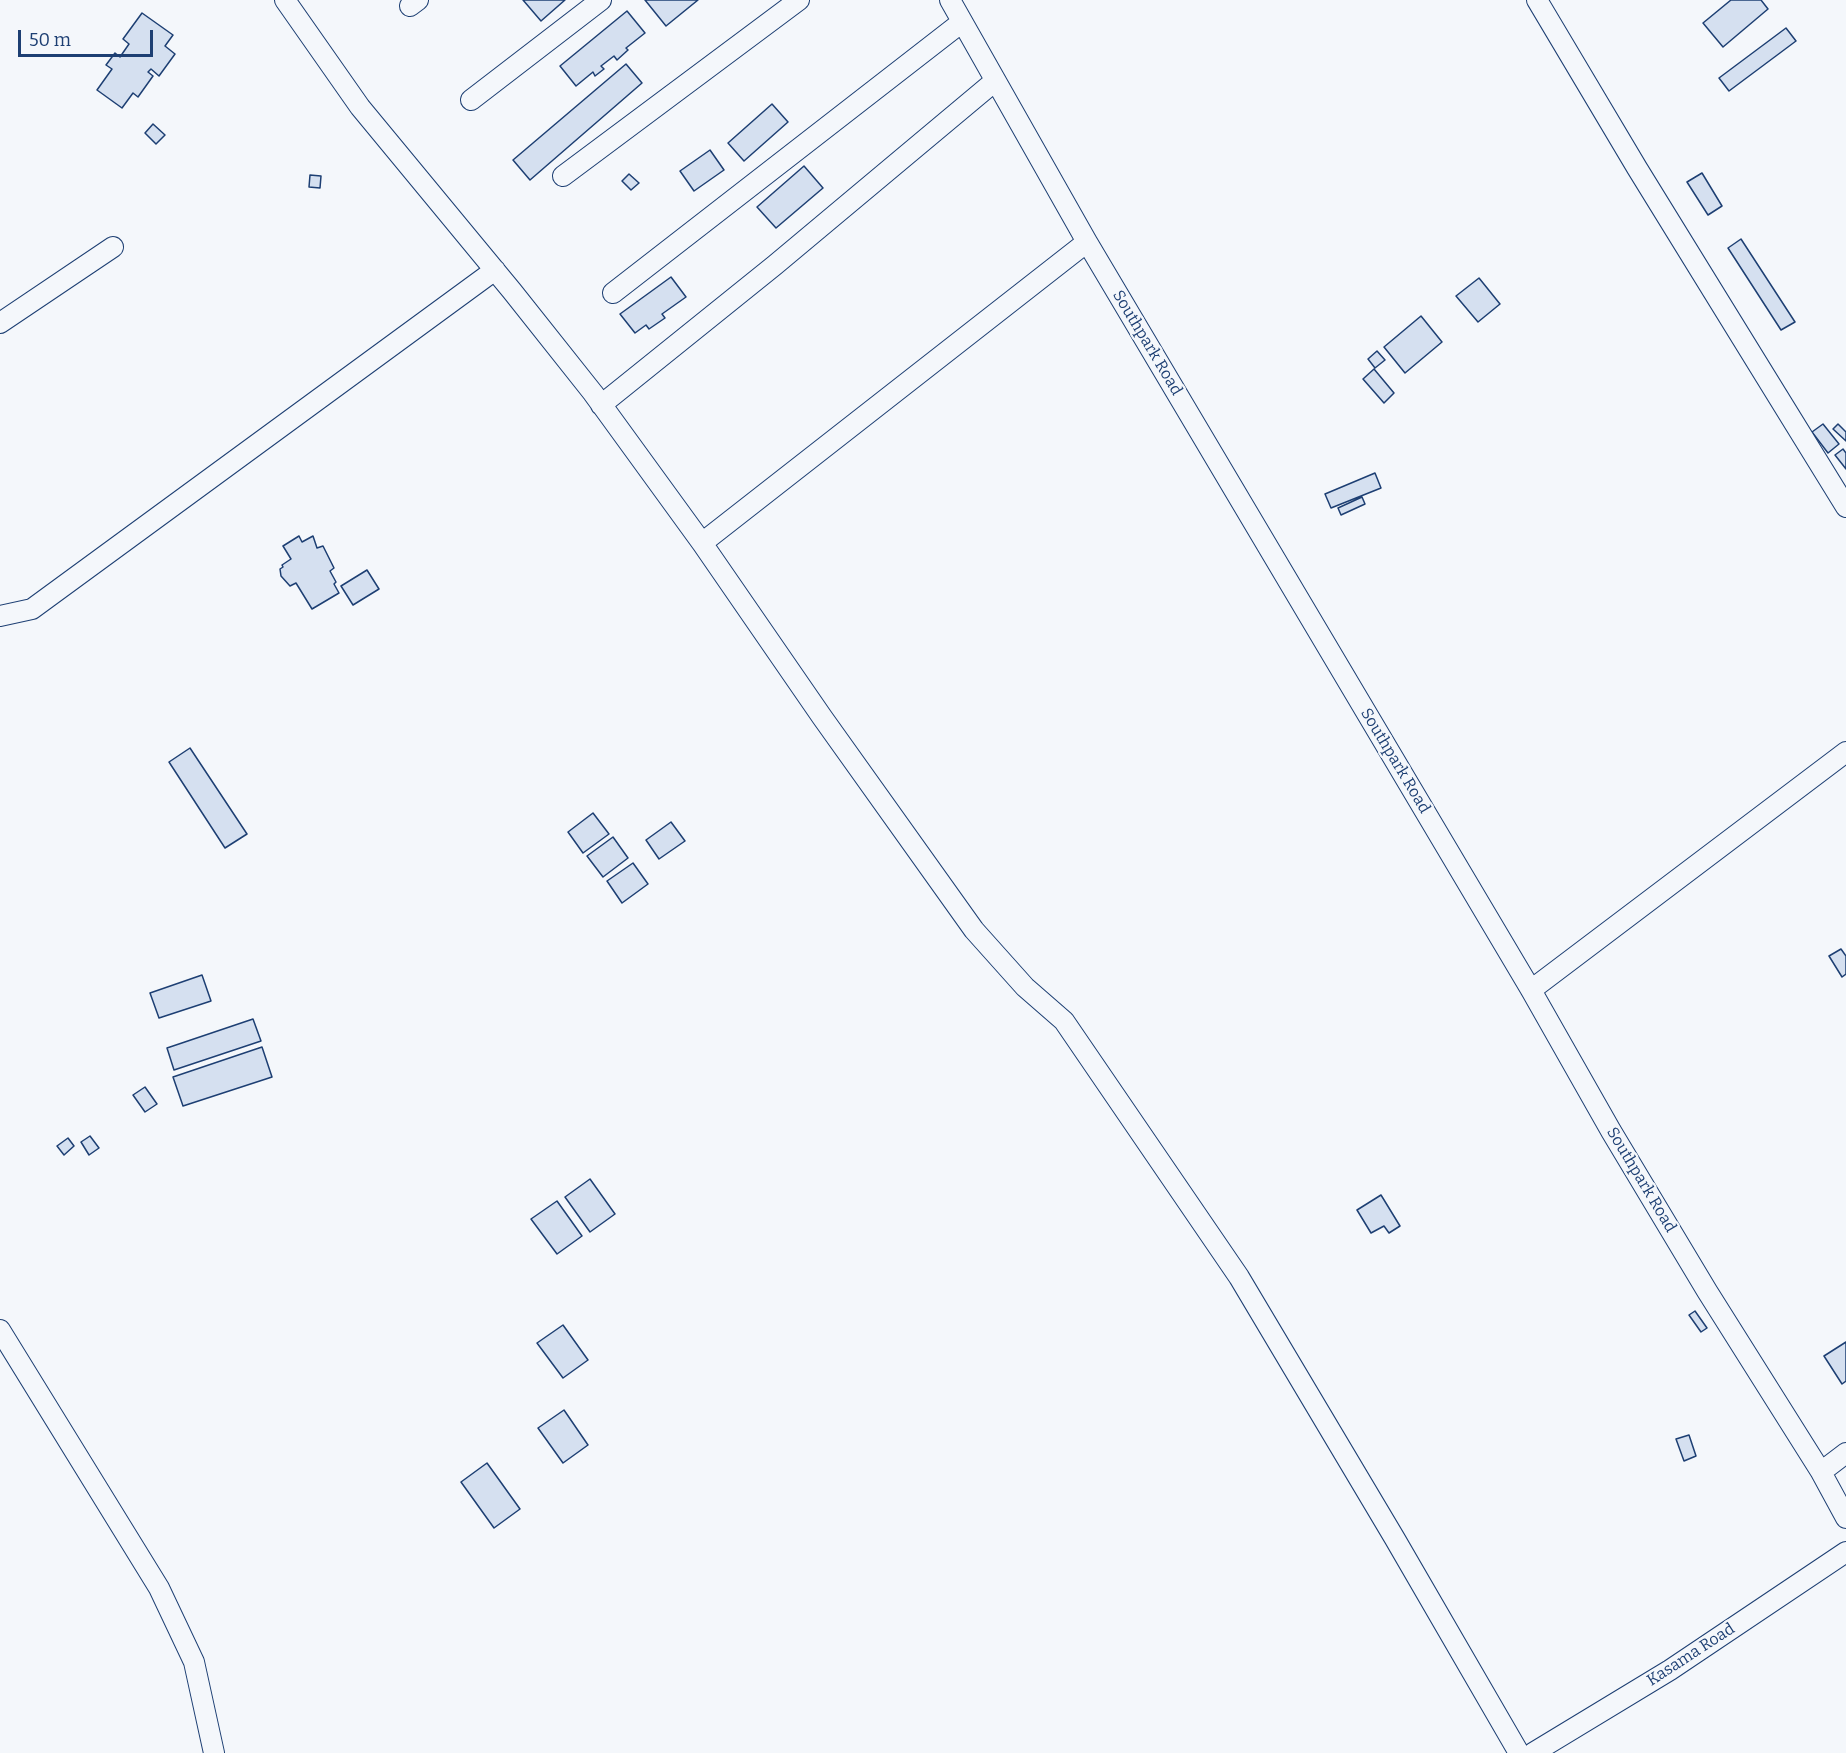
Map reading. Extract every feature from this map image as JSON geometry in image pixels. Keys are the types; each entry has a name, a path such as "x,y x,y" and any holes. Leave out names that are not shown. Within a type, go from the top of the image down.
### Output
{"street":[{"path":"285,0 360,107 495,270 601,405 702,543 822,717 974,930 1025,987 1064,1022 1239,1277 1519,1753"},
{"path":"471,100 601,0"},
{"path":"563,176 799,0"},
{"name":"Southpark Road","path":"950,0 1087,242 1531,990 1623,1151 1707,1291 1821,1472 1846,1518"},
{"path":"1537,0 1637,168 1846,507"},
{"path":"613,294 962,22"},
{"path":"601,405 775,265 995,81"},
{"path":"702,543 1087,242"},
{"path":"0,323 113,248"},
{"path":"0,616 32,609 495,270"},
{"path":"1531,990 1846,752"},
{"path":"0,1330 159,1588 194,1662 214,1753"},
{"path":"1821,1472 1846,1453"},
{"name":"Kasama Road","path":"1533,1753 1670,1670 1846,1552"}],"building":[{"path":"523,0 565,0 541,21"},
{"path":"645,0 698,0 666,26"},
{"path":"1731,0 1761,0 1768,9 1723,47 1703,23"},
{"path":"627,11 645,33 626,48 628,50 617,60 614,56 601,66 604,69 595,76 593,72 576,86 560,66"},
{"path":"142,13 173,35 165,46 175,54 159,76 151,69 148,72 153,76 138,97 133,93 122,108 97,90 112,69 106,65 115,53 120,57 129,44 123,39"},
{"path":"1786,28 1796,41 1729,91 1719,78"},
{"path":"626,64 642,83 530,180 513,160"},
{"path":"772,104 788,122 744,161 728,143"},
{"path":"153,124 165,135 156,144 145,133"},
{"path":"710,150 724,170 694,191 680,171"},
{"path":"804,166 823,188 776,228 757,207"},
{"path":"1702,173 1722,206 1708,215 1687,182"},
{"path":"629,174 639,183 631,190 622,181"},
{"path":"310,175 321,176 320,188 309,187"},
{"path":"1741,239 1795,322 1781,330 1728,248"},
{"path":"671,277 686,297 662,314 665,318 649,329 646,325 635,333 620,314"},
{"path":"1479,278 1500,304 1478,322 1456,296"},
{"path":"1421,316 1442,342 1405,373 1384,347"},
{"path":"1377,351 1385,360 1375,368 1368,359"},
{"path":"1374,369 1394,393 1384,403 1363,379"},
{"path":"1823,424 1839,444 1828,453 1812,432"},
{"path":"1838,424 1846,432 1846,441 1833,429"},
{"path":"1843,449 1846,453 1846,469 1835,455"},
{"path":"1375,473 1381,488 1331,508 1325,494"},
{"path":"1362,497 1365,504 1341,515 1338,508"},
{"path":"299,536 302,542 313,536 317,548 323,546 334,568 330,571 339,593 312,609 296,583 290,586 281,576 282,565 291,559 283,546"},
{"path":"367,570 379,589 353,605 341,586"},
{"path":"190,748 247,834 225,848 169,762"},
{"path":"593,813 609,834 583,853 568,832"},
{"path":"671,822 685,841 659,859 646,840"},
{"path":"613,837 628,858 603,877 587,856"},
{"path":"633,863 648,884 622,903 607,881"},
{"path":"1841,949 1846,956 1846,974 1842,977 1829,956"},
{"path":"202,975 211,1001 159,1018 150,993"},
{"path":"253,1019 261,1041 174,1070 167,1048"},
{"path":"262,1047 272,1077 183,1106 173,1077"},
{"path":"145,1087 157,1104 145,1112 133,1095"},
{"path":"90,1136 99,1148 89,1155 81,1142"},
{"path":"68,1138 74,1146 64,1155 57,1146"},
{"path":"590,1179 615,1214 590,1232 565,1197"},
{"path":"1381,1195 1400,1226 1389,1233 1384,1226 1371,1233 1357,1210"},
{"path":"557,1201 582,1236 557,1254 531,1219"},
{"path":"1695,1311 1707,1328 1701,1332 1689,1315"},
{"path":"563,1325 588,1360 563,1378 537,1343"},
{"path":"1846,1342 1846,1381 1842,1384 1824,1356"},
{"path":"564,1410 588,1445 563,1463 538,1428"},
{"path":"1689,1435 1696,1456 1684,1461 1676,1439"},
{"path":"487,1463 520,1509 494,1528 461,1482"}]}
